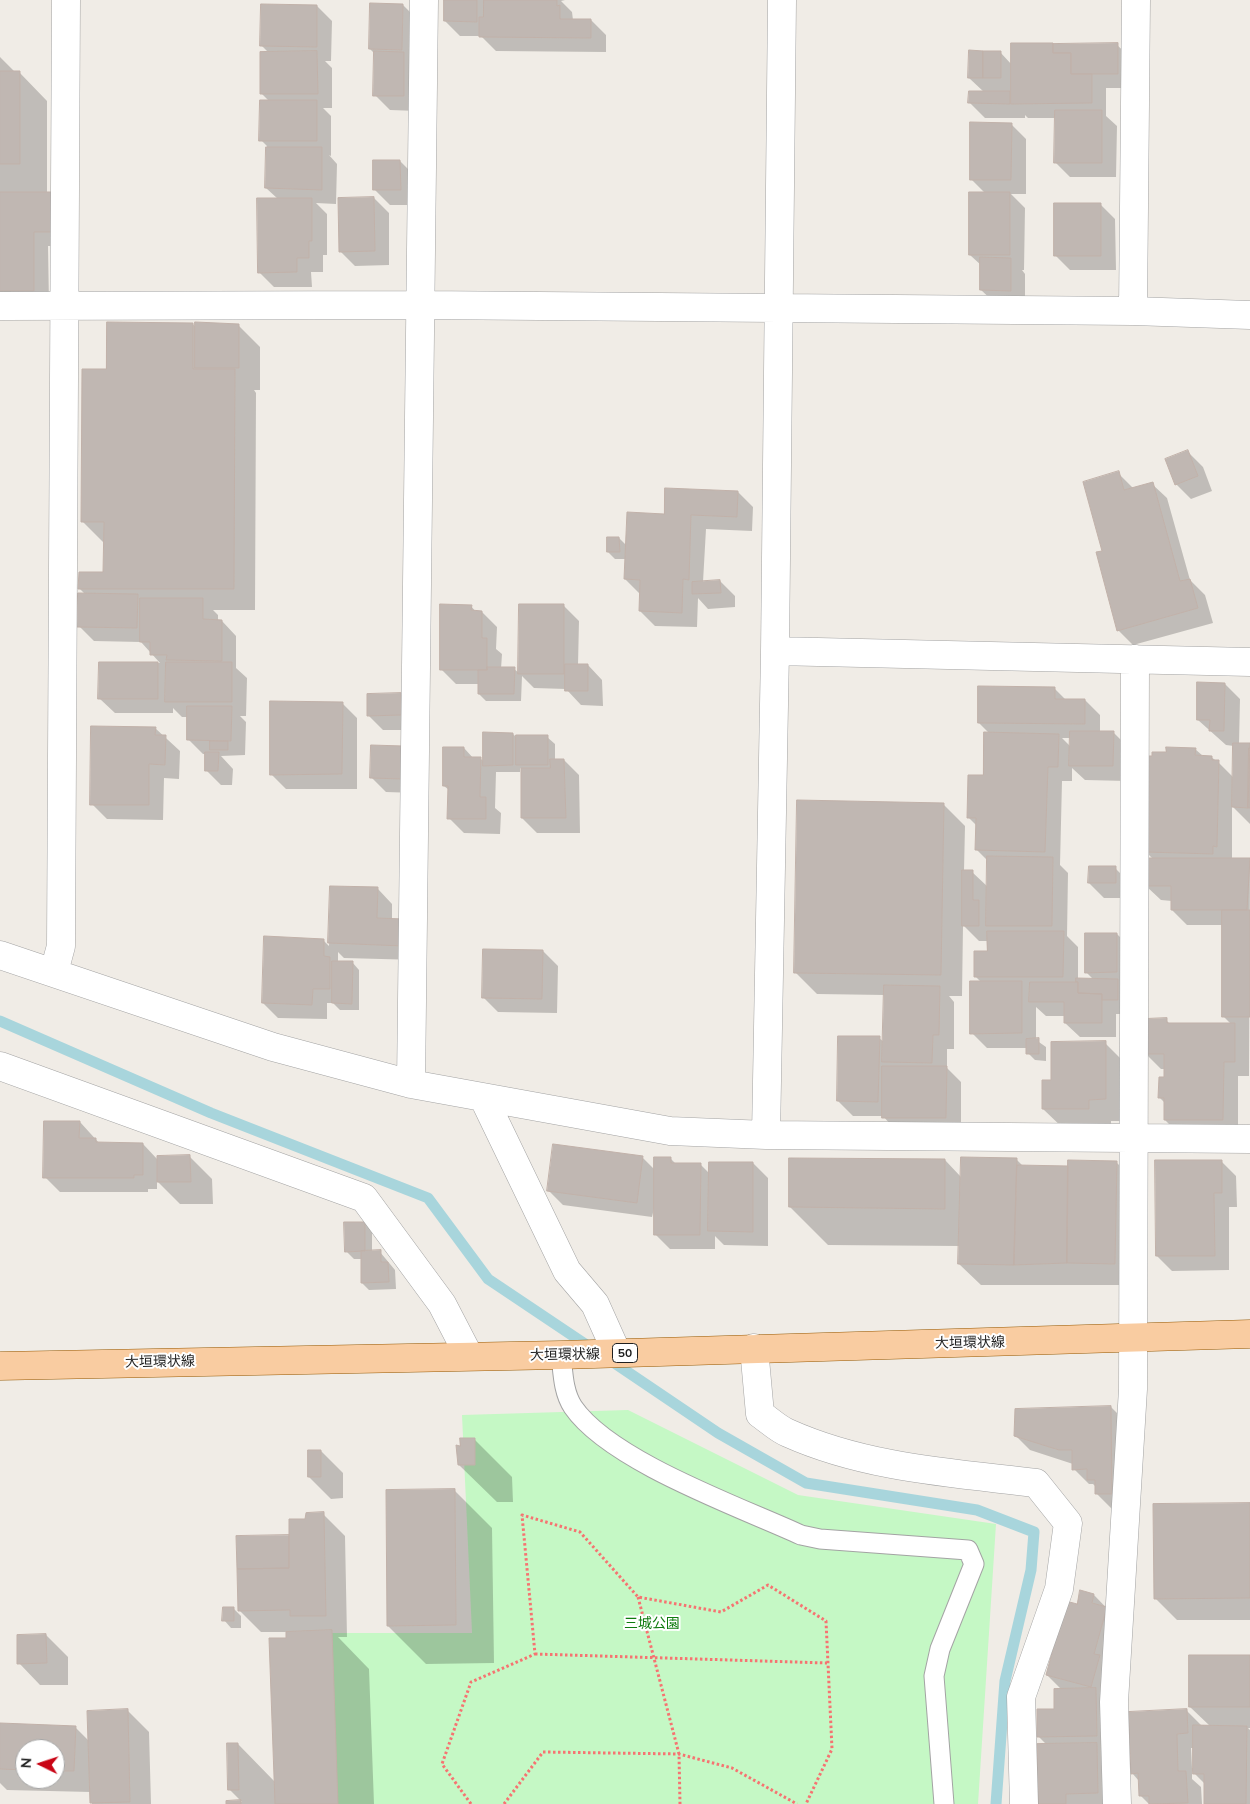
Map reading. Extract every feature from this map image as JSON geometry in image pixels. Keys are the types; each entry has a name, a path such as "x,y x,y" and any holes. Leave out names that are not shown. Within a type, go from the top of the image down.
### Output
{"main road":[{"name":"大垣環状線","path":"0,1366 618,1354 754,1348 1133,1339 1250,1334"}],"street":[{"path":"54,972 61,946 66,0"},
{"path":"411,1084 424,0"},
{"path":"766,1135 775,651 782,0"},
{"path":"1132,311 1136,0"},
{"path":"0,306 421,306 1132,311 1250,315"},
{"path":"775,651 1250,662"},
{"path":"1116,1804 1114,1702 1133,1389 1132,1137 1135,659"},
{"path":"0,955 273,1047 411,1084 670,1131 766,1135 1250,1139"},
{"path":"0,1066 364,1198 442,1304 469,1356"},
{"path":"483,1097 567,1271 596,1304 618,1354"},
{"path":"754,1348 760,1414 787,1433 866,1460 1036,1483 1068,1523 1060,1589 1021,1698 1024,1804"}],"lane":[{"path":"561,1355 566,1390 573,1406 599,1434 657,1470 801,1535 820,1539 968,1550 974,1564 940,1649 934,1676 944,1804"}],"path":[{"path":"535,1654 522,1514 580,1532 638,1597 679,1754 680,1804"},
{"path":"638,1597 721,1612 768,1585 826,1621 832,1749 806,1804"},
{"path":"471,1804 442,1764 470,1682 535,1654 827,1663"},
{"path":"504,1804 543,1752 679,1754 732,1768 797,1804"}],"green space":[{"name":"三城公園","path":"628,1410 798,1495 996,1524 978,1804 332,1804 325,1633 472,1633 462,1415"}],"building":[{"path":"444,0 477,0 477,22 444,21"},
{"path":"484,0 557,0 557,6 560,5 560,19 591,19 591,38 479,37 479,17 483,17"},
{"path":"370,3 403,4 402,50 369,49"},
{"path":"261,4 317,5 317,47 260,46"},
{"path":"1011,43 1053,43 1053,53 1071,53 1071,74 1092,74 1092,103 1011,104"},
{"path":"1118,43 1118,74 1071,74 1071,53 1053,53 1053,44"},
{"path":"969,50 983,51 983,78 968,78"},
{"path":"317,51 318,94 260,94 260,52"},
{"path":"374,51 404,52 404,96 373,96"},
{"path":"983,51 1001,51 1001,78 983,78"},
{"path":"0,71 20,71 20,164 0,164"},
{"path":"969,91 1010,91 1010,104 968,103"},
{"path":"260,100 317,100 317,141 259,141"},
{"path":"1055,110 1102,110 1102,163 1054,163"},
{"path":"970,122 1012,123 1011,180 970,180"},
{"path":"266,147 322,147 322,190 265,188"},
{"path":"373,160 400,160 401,190 373,190"},
{"path":"0,192 53,192 54,232 34,232 34,291 0,291"},
{"path":"969,192 1010,192 1010,255 969,255"},
{"path":"374,197 375,251 339,252 338,198"},
{"path":"257,198 312,198 312,241 309,241 309,258 297,258 297,272 258,273"},
{"path":"1054,203 1101,203 1101,256 1054,256"},
{"path":"980,257 1011,258 1011,291 980,290"},
{"path":"107,322 193,323 193,369 235,369 234,589 78,589 79,572 103,572 104,522 81,522 82,369 106,369"},
{"path":"195,322 239,324 239,368 195,368"},
{"path":"1188,450 1198,476 1175,485 1165,459"},
{"path":"1119,471 1124,490 1153,482 1180,581 1190,579 1198,608 1117,631 1096,552 1102,551 1083,482"},
{"path":"665,488 738,491 737,517 691,515 689,580 683,579 682,613 639,611 640,580 624,579 627,512 664,514"},
{"path":"607,537 619,537 620,552 607,552"},
{"path":"720,580 721,593 692,594 692,582"},
{"path":"78,593 138,594 137,628 77,627"},
{"path":"140,598 203,598 203,619 222,620 222,661 166,660 167,655 150,655 150,642 140,642"},
{"path":"440,604 472,605 471,610 482,611 482,638 487,638 487,670 440,670"},
{"path":"519,604 564,604 564,674 518,674"},
{"path":"99,662 158,662 158,699 98,699"},
{"path":"166,662 232,662 232,702 165,702"},
{"path":"565,664 588,664 588,691 565,691"},
{"path":"487,667 515,667 514,694 478,694 478,670 487,670"},
{"path":"1197,682 1225,683 1224,731 1209,731 1210,720 1197,720"},
{"path":"978,686 1055,687 1055,699 1085,699 1085,724 978,723"},
{"path":"401,693 402,715 367,716 367,694"},
{"path":"270,701 343,702 342,774 270,775"},
{"path":"187,706 232,706 231,741 187,740"},
{"path":"91,726 156,727 155,735 166,735 165,765 149,764 149,805 90,805"},
{"path":"1070,731 1114,731 1113,766 1069,766"},
{"path":"483,732 513,733 513,765 483,766"},
{"path":"984,732 1059,734 1058,767 1048,767 1045,852 975,850 976,818 967,818 968,775 983,775"},
{"path":"516,735 548,735 548,765 516,765"},
{"path":"210,741 228,741 228,750 210,750"},
{"path":"1233,743 1250,743 1248,808 1232,807"},
{"path":"371,745 403,746 402,779 370,778"},
{"path":"443,747 464,747 464,757 481,757 480,797 486,797 486,819 447,819 448,786 443,786"},
{"path":"1166,747 1196,748 1195,755 1212,756 1212,760 1219,760 1217,847 1213,846 1213,854 1145,852 1147,756 1152,756 1152,752 1166,752"},
{"path":"1249,748 1250,808 1248,808"},
{"path":"205,752 219,752 218,771 205,771"},
{"path":"550,759 564,759 566,818 521,818 521,768 550,768"},
{"path":"797,800 944,803 941,975 794,973"},
{"path":"987,856 1053,857 1052,926 986,926"},
{"path":"1145,858 1250,858 1247,910 1171,910 1171,886 1145,886"},
{"path":"1089,866 1116,866 1116,883 1088,883"},
{"path":"962,870 973,870 973,900 979,900 979,926 962,926"},
{"path":"330,886 378,887 377,918 404,919 403,946 328,943"},
{"path":"1222,910 1250,910 1250,1017 1222,1017"},
{"path":"987,931 1064,931 1063,977 974,977 974,951 987,951"},
{"path":"1085,933 1117,933 1117,972 1085,973"},
{"path":"264,936 324,939 324,956 330,957 330,989 313,989 312,1005 262,1003"},
{"path":"483,949 543,950 542,999 482,998"},
{"path":"332,961 353,961 352,1004 332,1003"},
{"path":"1076,978 1118,979 1118,1000 1102,1000 1102,994 1078,993"},
{"path":"970,981 1022,981 1022,1033 970,1034"},
{"path":"1030,982 1078,982 1078,993 1102,994 1102,1023 1064,1023 1064,1002 1029,1002"},
{"path":"884,985 940,986 939,1035 933,1035 932,1063 882,1062"},
{"path":"1167,1018 1167,1023 1235,1023 1235,1062 1224,1062 1223,1120 1164,1120 1164,1098 1158,1098 1159,1077 1164,1077 1164,1054 1145,1054 1145,1019"},
{"path":"838,1036 880,1036 878,1102 837,1101"},
{"path":"1039,1038 1039,1054 1026,1054 1026,1039"},
{"path":"1106,1041 1106,1099 1089,1100 1089,1109 1042,1109 1042,1080 1051,1080 1051,1042"},
{"path":"882,1066 947,1066 946,1118 882,1118"},
{"path":"44,1121 80,1121 79,1138 96,1138 96,1142 143,1143 143,1175 134,1175 134,1178 43,1178"},
{"path":"553,1144 643,1156 637,1203 547,1191"},
{"path":"190,1155 191,1182 157,1182 157,1156"},
{"path":"654,1157 671,1157 671,1163 701,1163 700,1235 654,1235"},
{"path":"961,1157 1017,1158 1014,1265 958,1264"},
{"path":"789,1158 945,1159 945,1209 789,1207"},
{"path":"1068,1160 1117,1161 1115,1264 1067,1263"},
{"path":"1155,1160 1222,1160 1222,1193 1214,1193 1215,1256 1156,1256"},
{"path":"709,1162 753,1162 753,1232 708,1231"},
{"path":"1017,1165 1068,1166 1067,1263 1014,1265"},
{"path":"344,1222 365,1222 365,1251 345,1252"},
{"path":"381,1250 381,1262 388,1262 389,1282 361,1283 361,1251"},
{"path":"1111,1406 1112,1494 1095,1494 1095,1480 1087,1480 1087,1469 1072,1470 1072,1450 1059,1450 1014,1436 1015,1409"},
{"path":"460,1438 475,1438 475,1465 458,1465 456,1445 460,1446"},
{"path":"308,1450 321,1450 321,1477 308,1477"},
{"path":"455,1489 456,1625 387,1626 386,1490"},
{"path":"1250,1503 1250,1598 1154,1599 1153,1504"},
{"path":"324,1512 326,1616 290,1616 290,1610 238,1611 237,1569 289,1568 289,1519 305,1519 306,1513"},
{"path":"289,1535 289,1568 237,1569 236,1536"},
{"path":"1080,1590 1094,1594 1092,1603 1107,1607 1094,1654 1100,1655 1091,1687 1046,1675 1066,1601 1077,1604"},
{"path":"223,1607 234,1607 234,1621 222,1621"},
{"path":"332,1630 338,1804 275,1804 269,1638 286,1638 286,1632"},
{"path":"46,1634 47,1663 17,1664 17,1635"},
{"path":"1189,1655 1250,1655 1250,1707 1189,1707"},
{"path":"1096,1688 1097,1736 1037,1737 1037,1709 1054,1709 1054,1689"},
{"path":"128,1709 130,1802 90,1803 87,1711"},
{"path":"1187,1709 1188,1733 1177,1734 1178,1771 1186,1771 1188,1803 1149,1804 1149,1796 1139,1796 1138,1773 1131,1774 1128,1712"},
{"path":"0,1723 76,1726 74,1771 65,1771 65,1739 15,1739 15,1770 0,1769"},
{"path":"1193,1725 1247,1726 1246,1804 1204,1804 1204,1774 1193,1774"},
{"path":"227,1743 238,1743 239,1790 228,1790"},
{"path":"1097,1743 1098,1793 1066,1794 1066,1804 1038,1804 1037,1744"},
{"path":"241,1800 241,1804 226,1804 226,1801"}],"waterway":[{"path":"0,1021 211,1113 428,1198 488,1279 591,1348"},
{"path":"607,1358 718,1433 806,1483 977,1510 1034,1532 1031,1570 1005,1681 996,1804"}]}
